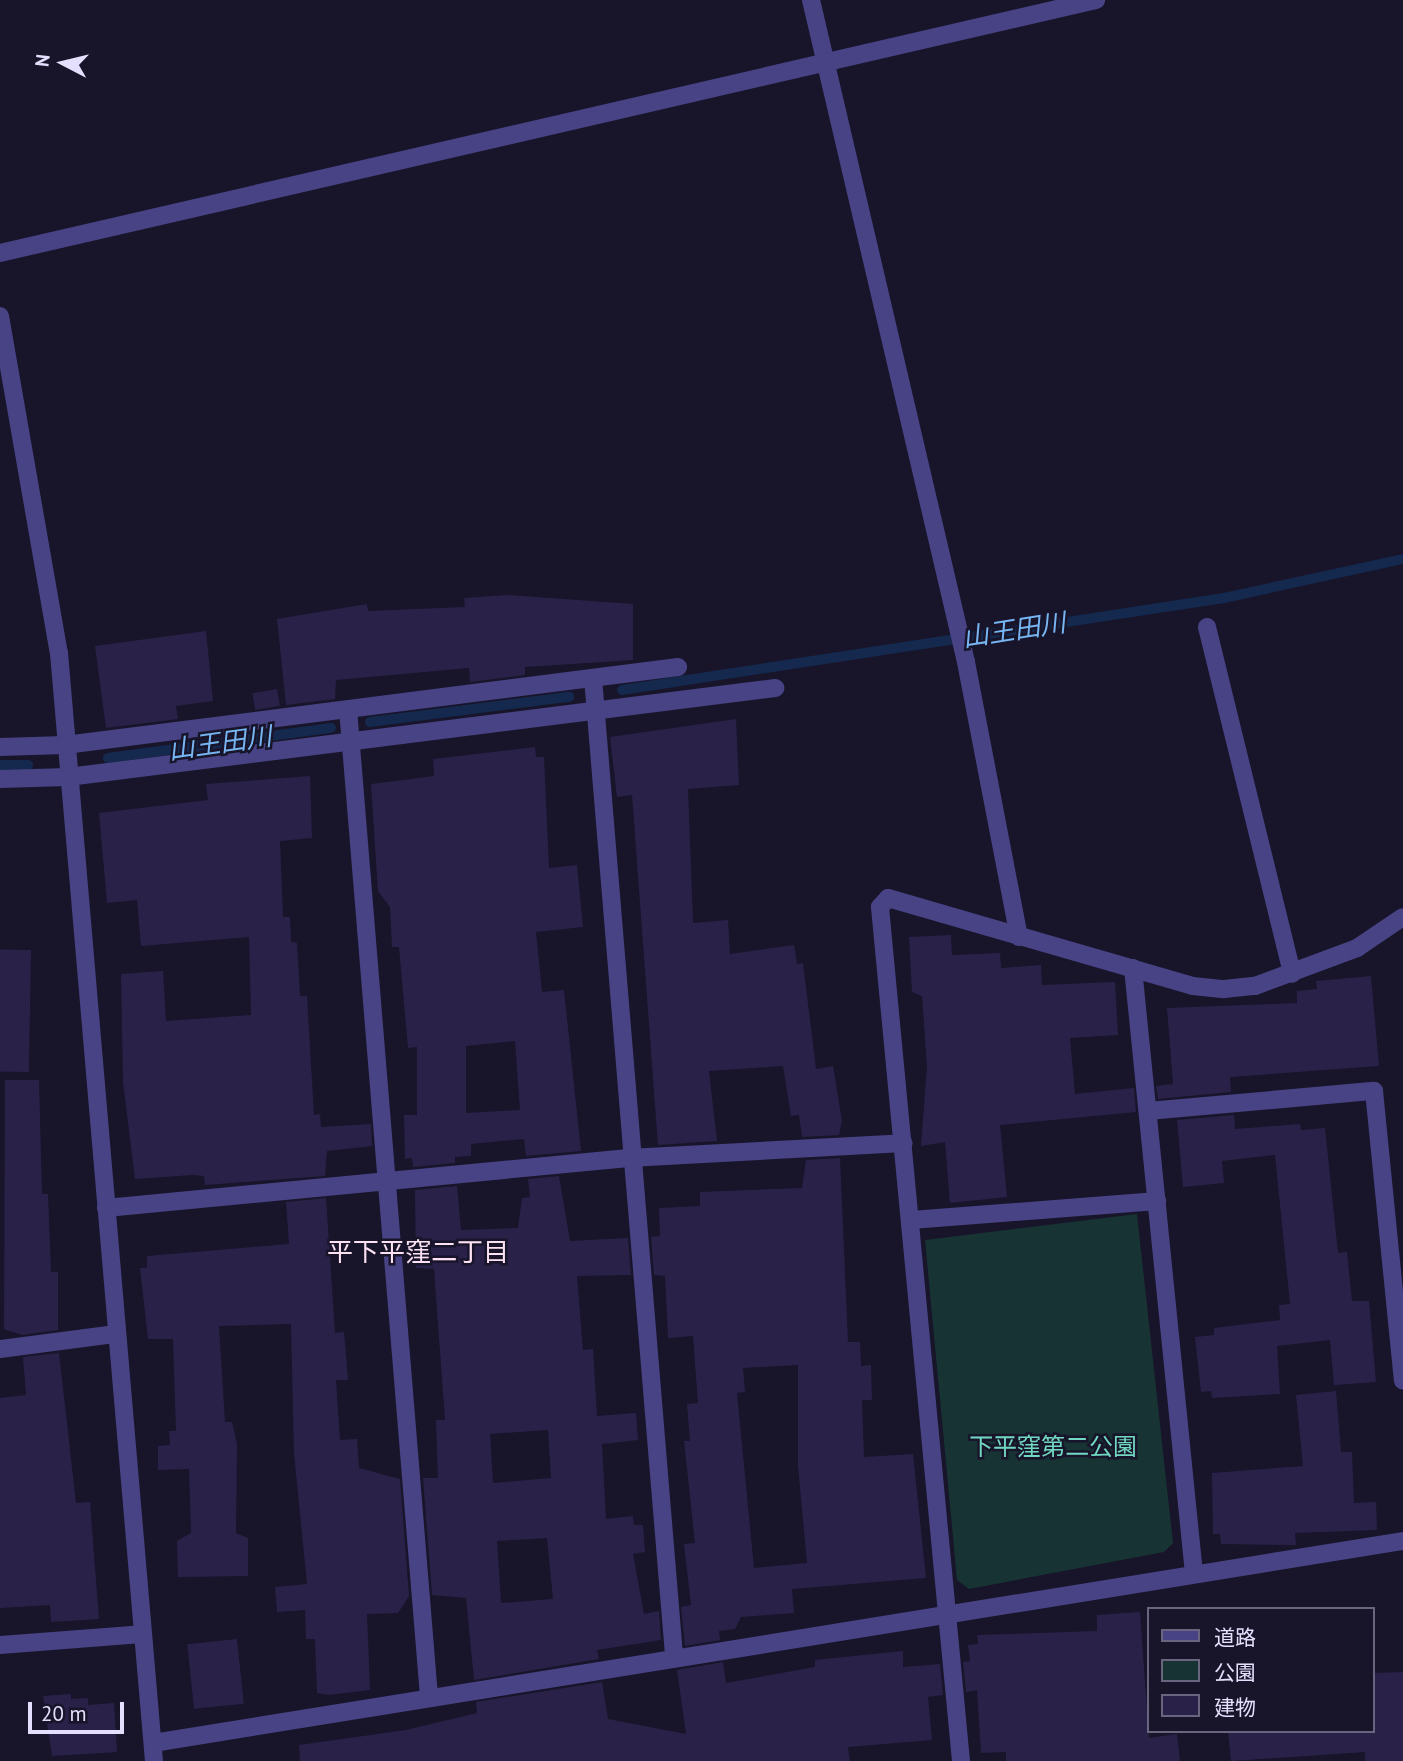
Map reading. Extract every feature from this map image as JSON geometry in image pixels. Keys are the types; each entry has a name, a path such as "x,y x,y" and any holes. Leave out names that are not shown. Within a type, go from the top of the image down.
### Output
{"street":[{"path":"811,0 964,654 1019,937"},
{"path":"0,253 1096,0"},
{"path":"0,316 59,653 153,1752 429,1696 674,1655 947,1616 1403,1541"},
{"path":"1207,627 1292,974"},
{"path":"0,747 65,745 678,667"},
{"path":"593,678 598,709 629,1158 674,1655"},
{"path":"0,779 68,777 775,688"},
{"path":"348,709 353,741 429,1696"},
{"path":"961,1761 880,908 888,898 1133,968 1224,989 1292,974 1357,948 1402,922"},
{"path":"1133,968 1194,1574"},
{"path":"1147,1111 1374,1091 1403,1381"},
{"path":"106,1208 386,1179 629,1158 904,1143"},
{"path":"911,1220 1157,1201"},
{"path":"0,1349 116,1334"},
{"path":"0,1645 142,1634"}],"green space":[{"name":"下平窪第二公園","path":"1137,1214 1173,1543 1164,1552 969,1589 957,1580 925,1240"}],"building":[{"path":"508,595 633,604 633,660 525,667 525,675 470,682 469,668 336,680 335,699 286,705 277,619 367,604 368,611 465,607 464,598"},
{"path":"206,631 213,701 176,706 178,719 106,728 95,646"},
{"path":"277,689 280,706 255,710 252,693"},
{"path":"736,719 739,785 688,789 693,923 728,920 730,954 794,945 797,964 803,963 816,1069 833,1066 842,1121 839,1135 802,1137 799,1115 791,1116 783,1066 709,1071 717,1141 658,1145 632,795 617,797 610,737"},
{"path":"535,747 536,757 544,757 549,868 577,865 583,927 536,932 542,992 564,990 581,1151 526,1156 524,1139 471,1144 471,1156 455,1157 455,1163 413,1167 412,1158 405,1159 404,1115 417,1115 417,1047 408,1048 399,947 392,947 390,907 378,891 371,784 434,776 433,759","holes":["515,1041 520,1110 466,1113 466,1046"]},
{"path":"310,776 312,838 280,841 283,917 290,917 291,942 297,943 300,996 307,996 314,1115 320,1114 321,1127 371,1124 372,1146 327,1151 325,1176 205,1185 204,1176 193,1175 135,1179 123,1082 121,974 163,971 166,1021 251,1015 249,937 141,946 137,900 107,903 99,813 208,800 206,784"},
{"path":"951,935 952,955 1000,953 1001,968 1041,965 1042,985 1115,982 1118,1035 1070,1038 1075,1094 1134,1088 1136,1112 1000,1125 1007,1197 950,1203 945,1142 921,1146 927,1066 922,996 912,992 909,937"},
{"path":"0,949 31,950 29,1072 0,1071"},
{"path":"1371,976 1379,1066 1230,1077 1231,1092 1158,1099 1156,1086 1173,1084 1167,1008 1297,1003 1297,991 1317,989 1316,981"},
{"path":"5,1080 39,1080 42,1194 48,1194 51,1272 58,1272 58,1330 22,1335 4,1329"},
{"path":"1234,1115 1235,1129 1300,1124 1301,1130 1325,1128 1338,1253 1347,1252 1352,1301 1369,1301 1376,1382 1334,1385 1330,1340 1277,1346 1280,1394 1212,1398 1211,1391 1201,1392 1195,1337 1214,1335 1214,1328 1280,1320 1279,1305 1290,1304 1275,1155 1222,1161 1224,1183 1183,1187 1177,1120"},
{"path":"840,1158 848,1342 860,1342 861,1366 871,1365 872,1400 862,1400 864,1457 913,1454 926,1578 792,1589 794,1613 741,1617 735,1629 719,1631 720,1640 685,1646 681,1607 691,1605 684,1544 695,1543 684,1441 690,1441 687,1404 698,1403 693,1336 668,1338 665,1276 654,1275 651,1237 660,1236 659,1208 700,1206 700,1192 802,1188 806,1160","holes":["798,1365 798,1466 807,1563 754,1568 737,1393 745,1392 743,1368"]},
{"path":"559,1176 570,1241 628,1238 631,1275 577,1276 583,1350 593,1349 597,1416 636,1413 638,1440 602,1444 606,1519 633,1516 634,1525 643,1525 645,1552 633,1554 644,1614 659,1611 661,1640 597,1650 599,1659 474,1680 466,1598 432,1595 423,1478 438,1478 436,1420 445,1420 434,1269 416,1268 415,1190 457,1186 461,1230 518,1228 522,1198 530,1197 528,1179","holes":["548,1430 551,1478 493,1483 490,1434","547,1538 553,1599 501,1603 497,1541"]},
{"path":"326,1198 335,1333 344,1332 348,1380 336,1380 340,1440 357,1439 359,1468 400,1479 409,1596 398,1613 367,1614 370,1690 328,1695 317,1693 315,1639 306,1639 305,1610 277,1612 275,1587 307,1584 294,1453 291,1324 219,1326 225,1422 232,1422 237,1444 236,1533 248,1538 248,1576 178,1577 177,1541 191,1533 189,1469 158,1470 158,1446 170,1445 169,1431 176,1431 173,1339 148,1339 140,1268 147,1268 147,1256 289,1244 286,1202"},
{"path":"59,1353 76,1503 90,1502 99,1619 51,1622 50,1605 0,1608 0,1398 26,1395 23,1357"},
{"path":"1336,1391 1341,1452 1352,1452 1354,1503 1376,1502 1377,1530 1295,1533 1296,1545 1221,1544 1220,1534 1213,1534 1212,1473 1303,1466 1296,1395"},
{"path":"1140,1612 1149,1738 1177,1734 1180,1761 1006,1761 1006,1752 981,1753 977,1690 966,1692 963,1662 970,1661 968,1645 978,1644 977,1635 1097,1631 1097,1615"},
{"path":"237,1639 244,1704 194,1709 187,1644"},
{"path":"903,1651 903,1667 940,1664 943,1695 928,1697 932,1740 848,1747 850,1761 300,1761 299,1745 406,1730 477,1713 476,1702 602,1682 608,1719 686,1734 677,1670 723,1662 726,1683 815,1667 815,1660"},
{"path":"1403,1672 1403,1761 1365,1761 1365,1752 1231,1761 1228,1733 1375,1733 1375,1673"},
{"path":"71,1694 71,1699 88,1698 88,1705 114,1703 117,1752 52,1756 43,1696"}],"waterway":[{"name":"山王田川","path":"622,690 1224,598 1403,559"},
{"name":"山王田川","path":"370,722 569,697"},
{"name":"山王田川","path":"108,758 331,728"},
{"name":"山王田川","path":"0,765 28,765"}],"district":[{"name":"平下平窪二丁目","path":"418,1252"}]}
